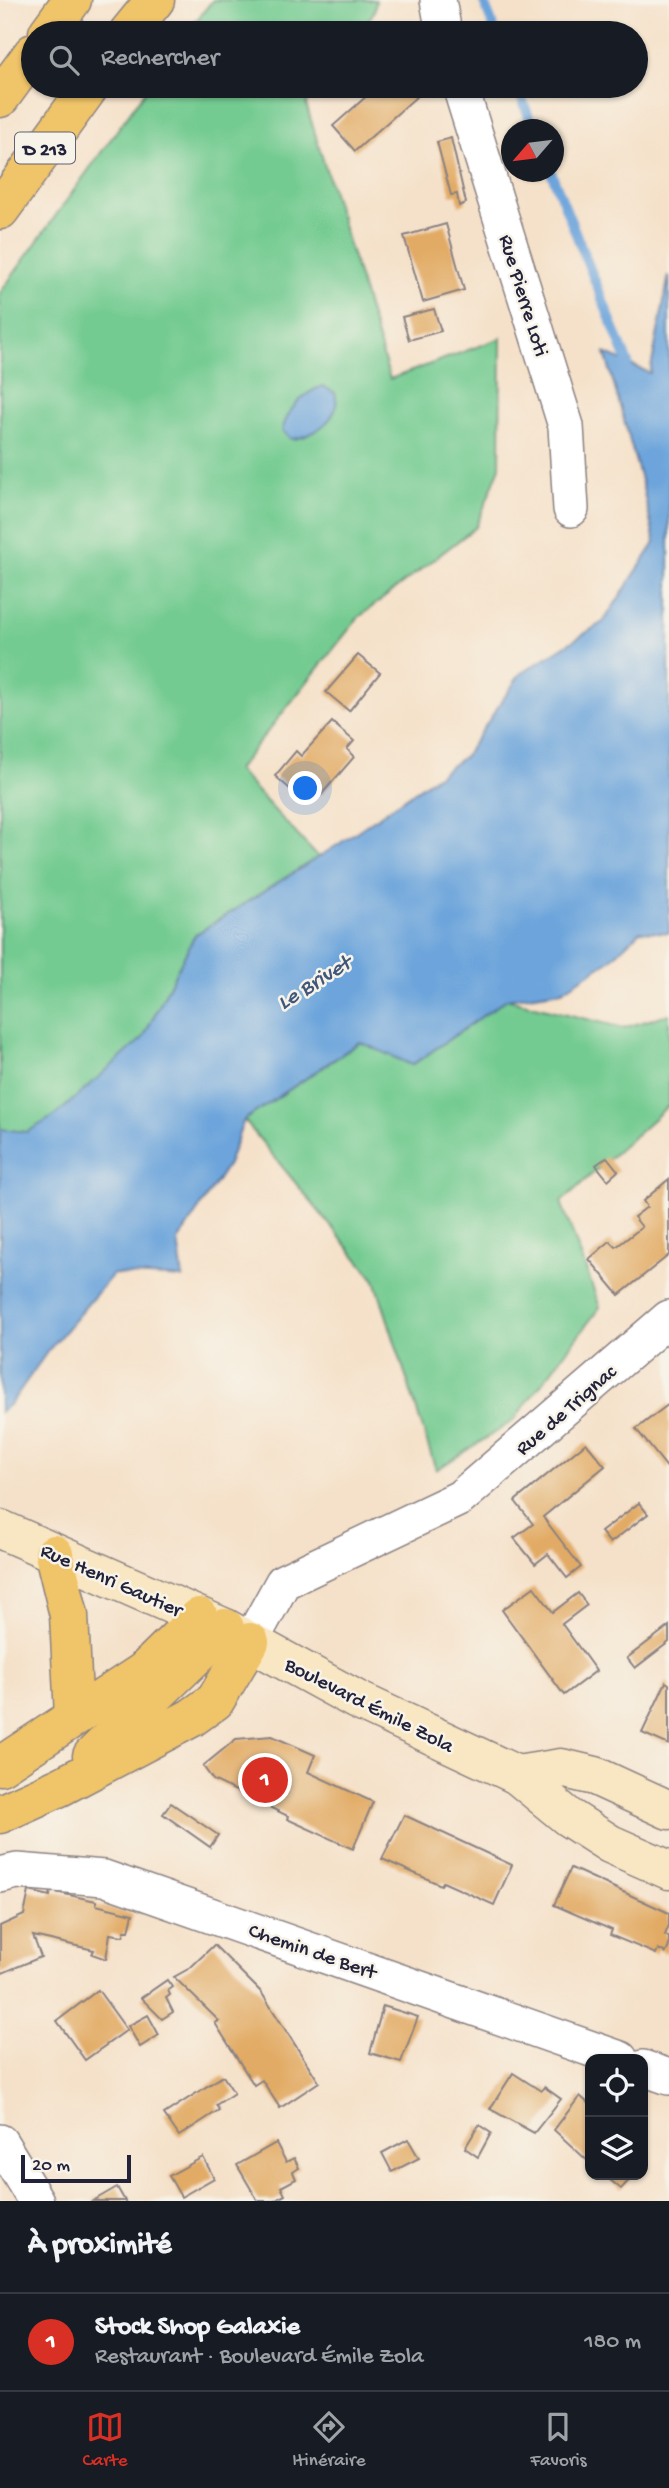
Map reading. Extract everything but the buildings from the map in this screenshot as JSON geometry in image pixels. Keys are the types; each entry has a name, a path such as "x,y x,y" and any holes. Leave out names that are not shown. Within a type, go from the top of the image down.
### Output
{"highway":[{"path":"57,21 72,0"},
{"path":"138,21 155,0"},
{"path":"0,99 21,70"},
{"name":"D 213","path":"0,210 81,98"},
{"path":"54,1554 69,1615 74,1717"},
{"path":"0,1766 143,1672 225,1629"},
{"path":"0,1814 60,1787 191,1718 215,1701 225,1629"}],"main road":[{"name":"Rue Henri Gautier","path":"0,1529 225,1629"},
{"name":"Boulevard Émile Zola","path":"225,1629 357,1700 517,1775 568,1817 610,1844 669,1870"},
{"path":"517,1775 561,1768 595,1776 669,1810"}],"street":[{"path":"438,0 442,21"},
{"name":"Rue Pierre Loti","path":"464,98 566,426 571,509"},
{"name":"Rue de Trignac","path":"225,1629 283,1582 460,1498 669,1318"},
{"name":"Chemin de Bert","path":"0,1875 17,1871 104,1878 606,2054"},
{"path":"648,2070 669,2077"},
{"path":"0,2142 36,2201"}],"green space":[{"path":"213,0 376,0 374,12 367,21 196,21"},
{"path":"140,98 310,98 306,104 390,379 501,338 500,467 476,527 359,617 237,770 318,857 195,935 143,1038 56,1115 27,1133 0,1129 0,293"},
{"path":"507,999 623,1028 669,1014 669,1105 561,1202 600,1307 513,1421 436,1470 375,1280 244,1120 361,1042 412,1065"}],"water":[{"name":"Le Brivet","path":"669,275 669,933 640,931 610,960 562,991 507,999 412,1065 360,1042 244,1120 228,1164 178,1241 183,1278 113,1274 47,1352 11,1403 0,1412 0,1129 27,1132 56,1115 143,1038 195,935 339,844 465,756 520,674 603,622 655,543 642,484 605,353 650,373"},
{"path":"323,386 335,393 335,410 317,430 291,439 282,431 292,409 308,393"}],"waterway":[{"path":"483,0 491,21"},
{"path":"522,98 530,119"},
{"path":"555,182 628,363"}],"place":[{"name":"Stock Shop Galaxie","path":"265,1780"}]}
